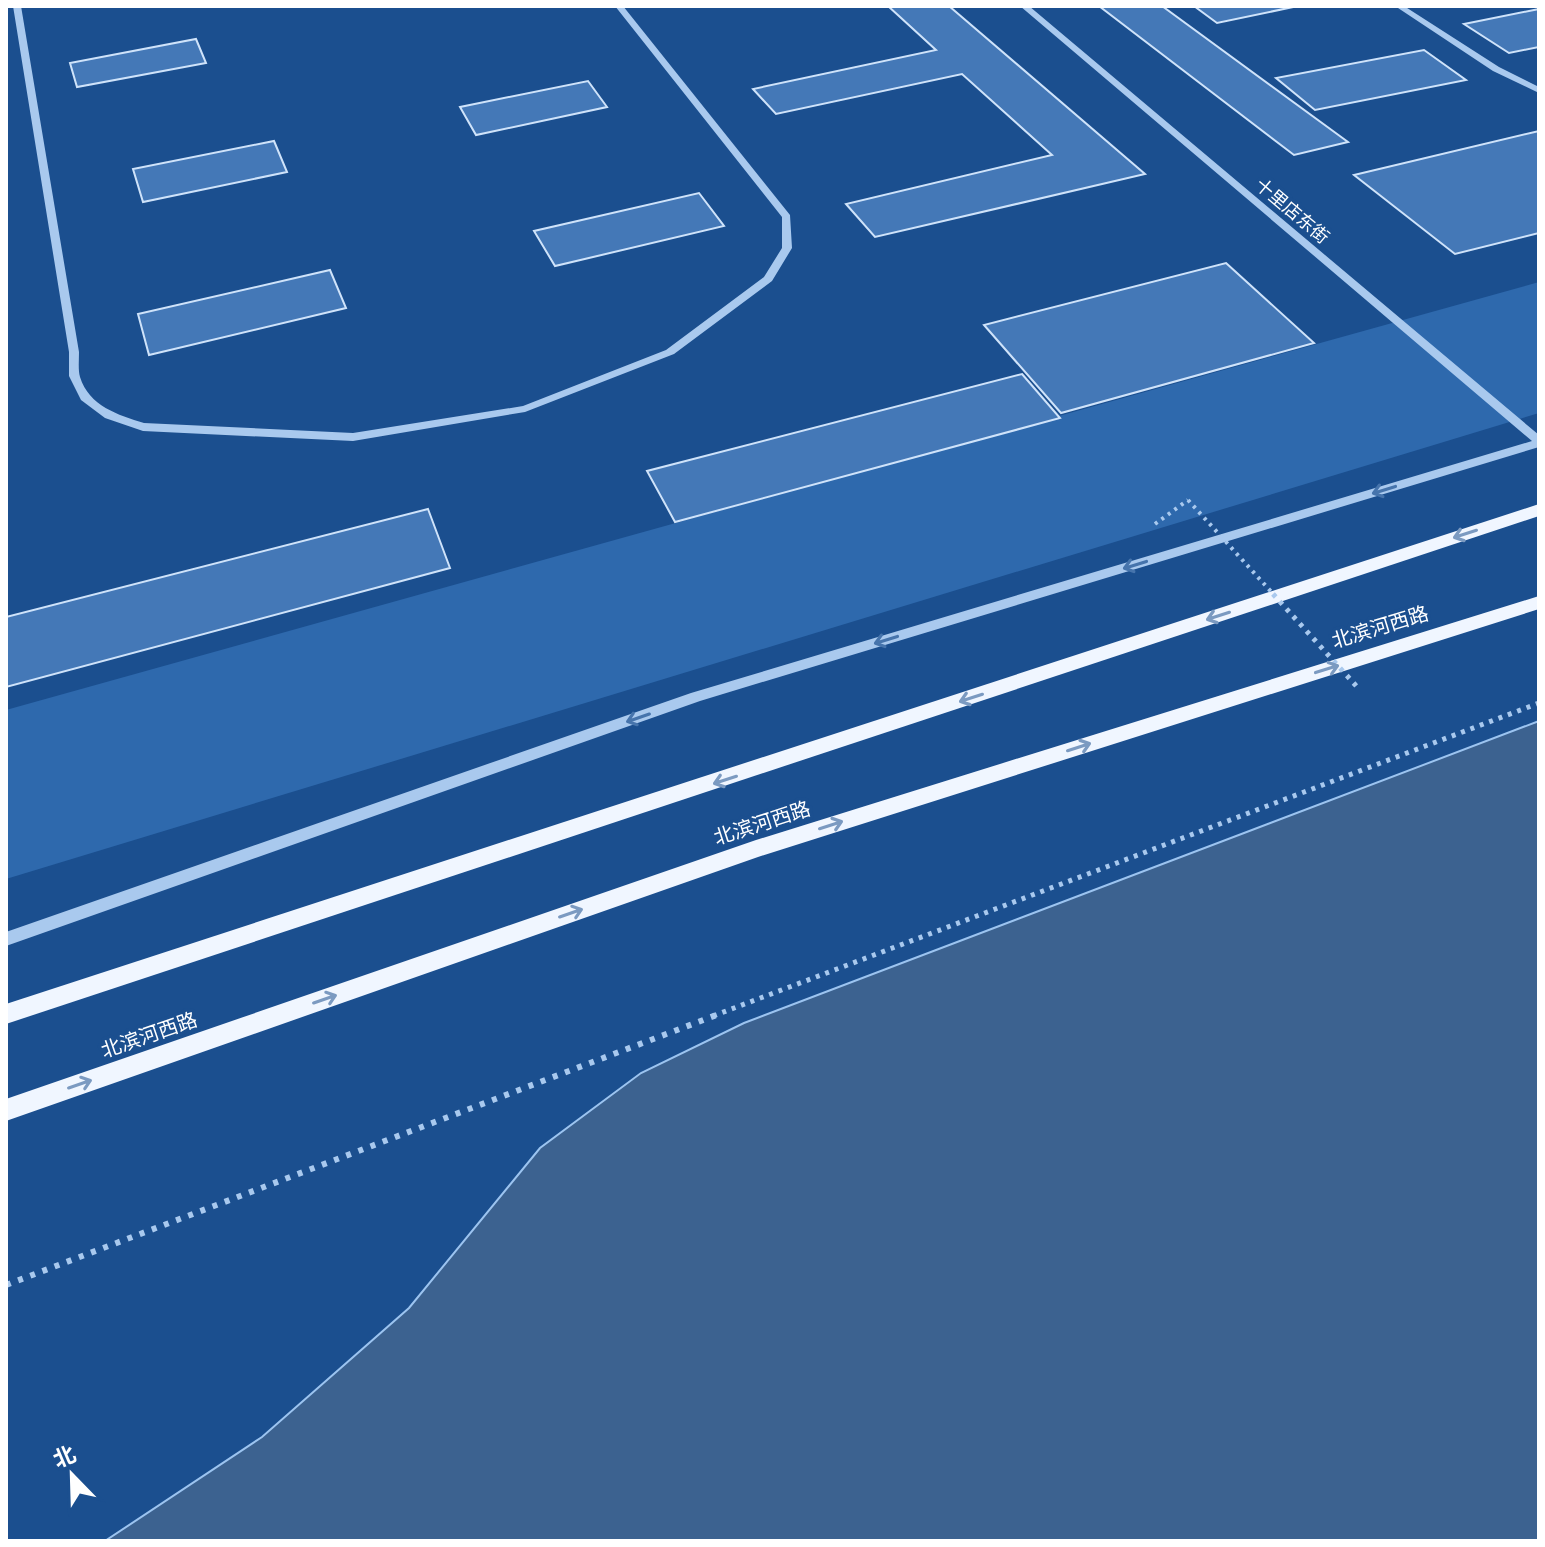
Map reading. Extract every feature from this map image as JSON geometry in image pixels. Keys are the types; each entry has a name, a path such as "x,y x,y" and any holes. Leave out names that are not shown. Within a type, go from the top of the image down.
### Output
{"main road":[{"path":"6,1014 1539,510"},
{"name":"北滨河西路","path":"6,1110 756,849 1539,602"}],"street":[{"path":"17,6 74,352 74,376 85,398 109,416 143,427 353,437 525,409 670,352 768,279 787,248 787,217 619,6"},
{"name":"十里店东街","path":"1024,6 1539,442"},
{"path":"1399,6 1496,69 1539,90"},
{"path":"6,939 696,697 1539,442"}],"path":[{"path":"1188,500 1359,689"},
{"path":"6,1285 1539,703"}],"shaded area":[{"path":"1539,282 1539,413 6,879 6,710"},
{"path":"1539,721 1539,1541 105,1541 262,1437 409,1308 540,1148 641,1073 744,1023"}],"building":[{"path":"888,6 949,6 1145,174 875,237 846,204 1052,155 962,74 776,114 753,89 936,50"},
{"path":"1099,6 1162,6 1348,142 1294,155"},
{"path":"1194,6 1298,6 1217,23"},
{"path":"1539,9 1539,47 1509,53 1464,24"},
{"path":"196,39 206,63 77,87 70,63"},
{"path":"1424,50 1466,80 1315,110 1276,78"},
{"path":"588,81 607,107 476,135 460,107"},
{"path":"1539,131 1539,233 1455,254 1354,175"},
{"path":"274,141 287,172 143,202 133,169"},
{"path":"699,193 724,226 555,266 534,231"},
{"path":"1226,263 1314,343 1061,413 984,325"},
{"path":"330,270 346,308 149,355 138,314"},
{"path":"1022,374 1060,418 675,522 647,471"},
{"path":"428,509 450,568 6,687 6,617"}]}
